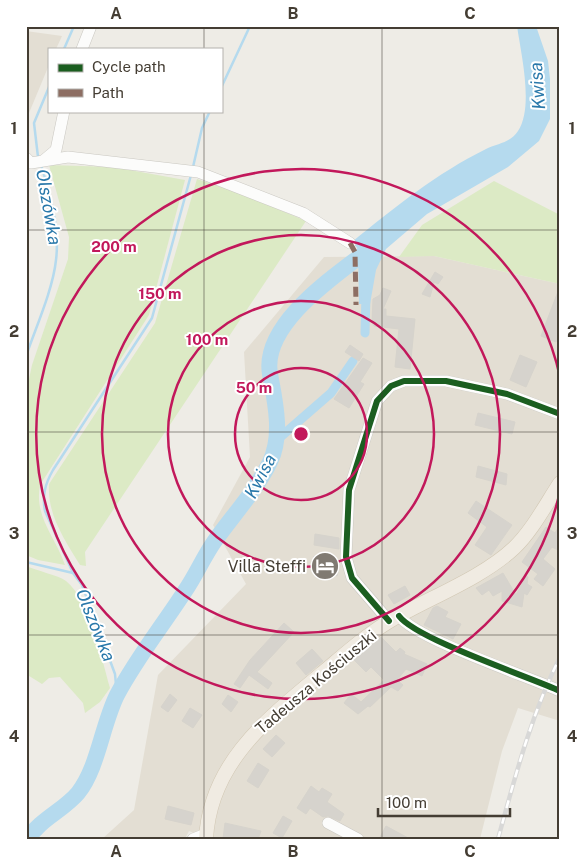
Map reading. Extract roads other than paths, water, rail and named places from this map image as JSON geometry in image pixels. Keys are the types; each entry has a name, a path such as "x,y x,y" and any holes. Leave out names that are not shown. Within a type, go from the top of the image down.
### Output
{"main road":[{"name":"Tadeusza Kościuszki","path":"202,837 217,787 248,739 291,699 357,644 394,619 496,563 515,547 560,483"}],"street":[{"path":"82,48 91,26"},
{"path":"64,112 56,150 60,156 192,172 253,192 302,213 350,242"},
{"path":"35,160 56,150"},
{"path":"35,160 68,157"},
{"path":"560,414 507,394 446,381 404,381 391,386 377,401 349,490 346,558 352,578 394,619 445,643 560,691"},
{"path":"328,823 358,839"}],"water":[{"path":"517,26 536,26 548,61 550,119 539,141 508,167 427,214 386,249 376,270 370,304 359,304 358,249 352,242 433,180 468,158 508,140 518,131 523,121 526,95"}],"waterway":[{"name":"Olszówka","path":"64,48 74,26"},
{"path":"222,86 250,26"},
{"name":"Olszówka","path":"38,157 34,123 48,89"},
{"path":"193,167 202,128 210,112"},
{"name":"Olszówka","path":"26,356 48,295 57,248 51,200 41,165"},
{"path":"73,573 45,511 44,495 46,485 53,470 152,318 191,175"},
{"name":"Kwisa","path":"28,839 38,826 72,799 85,783 95,759 107,719 124,682 189,585 206,554 251,493 270,462 274,452 277,429 276,407 270,374 271,355 278,336 290,317 306,300 375,245"},
{"path":"365,333 366,294"},
{"path":"277,440 331,393 353,361"},
{"name":"Olszówka","path":"26,562 73,573 82,585 115,674 117,696"}],"railway":[{"path":"498,839 517,769 532,724 560,657"}],"place":[{"name":"Villa Steffi","path":"325,566"}]}
